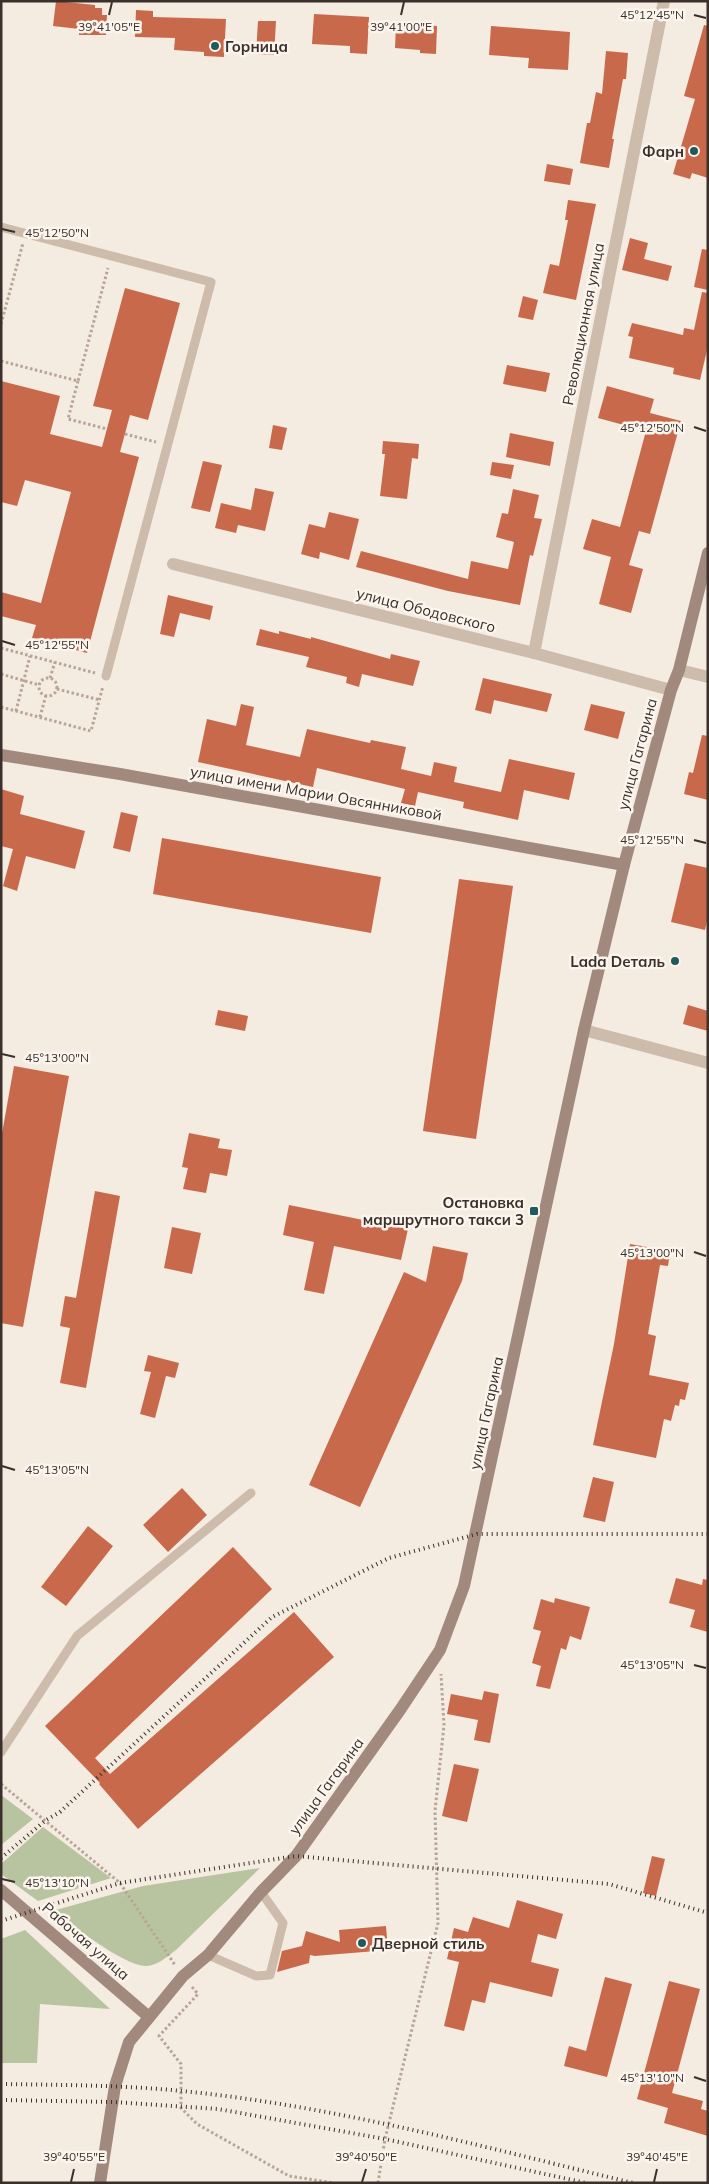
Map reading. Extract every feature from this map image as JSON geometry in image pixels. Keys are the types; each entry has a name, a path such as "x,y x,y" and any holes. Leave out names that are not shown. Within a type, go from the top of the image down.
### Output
{"main road":[{"name":"улица Гагарина","path":"100,2183 115,2086 129,2042 183,1976 208,1955 261,1892 296,1856 400,1710 440,1650 464,1586 473,1552 584,1030 624,865 671,690 679,670 708,553"},
{"name":"улица имени Марии Овсянниковой","path":"1,755 120,774 624,865"},
{"name":"Рабочая улица","path":"1,1890 149,2017"}],"street":[{"name":"Революционная улица","path":"534,653 664,1"},
{"name":"улица Ободовского","path":"173,564 534,653 671,690"},
{"path":"679,670 708,677"},
{"path":"584,1030 708,1063"}],"lane":[{"path":"1,227 211,282 106,676"},
{"path":"1,1752 77,1636 251,1493"},
{"path":"208,1955 256,1976 270,1975 283,1923 261,1892"}],"path":[{"path":"1,324 25,233"},
{"path":"107,429 68,419 111,256"},
{"path":"1,360 78,381"},
{"path":"125,434 167,445"},
{"path":"1,648 106,676 91,731 1,707"},
{"path":"16,711 30,656"},
{"path":"50,678 54,662"},
{"path":"1,674 39,685"},
{"path":"46,695 39,689 39,685 42,680 50,678"},
{"path":"50,678 54,681 57,689"},
{"path":"57,689 100,700"},
{"path":"46,695 54,693 57,689"},
{"path":"40,717 46,695"},
{"path":"378,2183 384,2139 438,1923 434,1811 444,1725 440,1650"}],"green space":[{"path":"1,1795 33,1819 1,1845"},
{"path":"43,1827 111,1878 38,1901 1,1874 1,1864"},
{"path":"260,1868 176,1950 162,1961 149,1966 135,1964 123,1959 52,1911 143,1886"},
{"path":"25,1930 110,2009 40,2004 37,2063 1,2063 1,1939"}],"building":[{"path":"56,1 95,5 95,8 102,8 102,15 107,15 106,35 79,35 79,29 53,26"},
{"path":"136,10 153,11 153,17 226,19 224,57 204,56 204,52 174,50 175,38 135,37"},
{"path":"314,14 369,17 367,54 350,53 350,46 312,44"},
{"path":"258,21 276,21 274,55 256,54"},
{"path":"396,23 437,26 436,54 420,53 420,50 395,48"},
{"path":"704,25 708,26 708,178 692,173 690,179 673,174 695,99 684,96"},
{"path":"491,26 570,32 568,70 528,68 529,58 489,55"},
{"path":"606,51 628,53 626,79 623,79 612,139 614,139 609,168 580,163 587,123 590,123 596,92 602,94"},
{"path":"547,164 573,169 570,185 544,181"},
{"path":"568,200 596,204 576,300 543,293 550,264 559,266 568,220 565,220"},
{"path":"630,238 648,243 644,259 672,266 668,281 622,270"},
{"path":"702,249 708,250 708,290 694,287"},
{"path":"125,288 180,303 148,420 130,415 120,452 139,457 87,653 32,638 36,625 1,616 1,592 41,603 71,492 25,480 17,506 1,502 1,381 60,396 50,434 102,447 112,410 93,406"},
{"path":"702,292 708,293 708,346 700,380 673,374 674,368 629,358 633,337 628,336 632,323 683,335 684,328 694,330"},
{"path":"523,296 538,300 533,320 518,317"},
{"path":"507,365 550,373 546,392 503,384"},
{"path":"607,386 654,399 650,413 681,421 650,534 639,531 629,565 643,569 631,613 599,604 611,557 583,549 592,519 620,527 646,431 598,418"},
{"path":"273,425 287,428 282,450 269,448"},
{"path":"510,433 554,442 550,466 506,457"},
{"path":"383,441 419,444 418,459 412,458 407,499 380,496 385,454 382,454"},
{"path":"203,461 222,465 210,512 191,508"},
{"path":"492,462 514,465 511,479 490,475"},
{"path":"255,488 274,492 265,531 238,525 236,533 215,528 221,503 251,510"},
{"path":"513,489 539,495 534,518 542,519 533,556 530,555 520,605 448,591 356,567 361,551 468,579 471,561 508,569 514,542 496,537 502,513 508,514"},
{"path":"329,512 359,519 349,560 320,552 319,559 301,554 309,524 325,528"},
{"path":"168,595 213,606 210,620 180,613 174,637 160,634"},
{"path":"260,629 279,634 279,631 311,639 311,637 390,659 391,654 420,661 413,686 362,674 359,687 346,683 347,677 306,667 309,657 256,645"},
{"path":"483,678 552,694 547,712 494,700 491,714 475,710"},
{"path":"241,704 254,707 246,745 300,757 307,729 370,743 371,740 406,747 401,769 431,776 434,762 457,767 454,782 501,792 509,759 575,773 569,800 524,790 518,820 463,808 464,802 418,792 415,806 401,803 405,789 317,768 313,787 198,762 207,719 236,726"},
{"path":"591,704 625,712 618,739 584,730"},
{"path":"702,735 708,736 708,800 684,794 689,772 693,773"},
{"path":"1,789 24,796 20,814 85,831 75,869 26,856 17,891 3,886 13,849 1,846"},
{"path":"121,812 138,816 130,852 113,848"},
{"path":"162,838 381,877 371,933 153,894"},
{"path":"685,863 708,868 708,917 705,930 671,922"},
{"path":"459,879 513,886 476,1139 423,1131"},
{"path":"688,1005 708,1011 708,1031 683,1024"},
{"path":"218,1010 248,1016 245,1031 215,1025"},
{"path":"14,1066 69,1076 23,1327 1,1323 1,1139"},
{"path":"189,1133 220,1139 218,1148 232,1150 227,1176 210,1173 206,1193 183,1189 188,1168 182,1167"},
{"path":"95,1191 120,1196 86,1388 60,1383 70,1328 60,1326 65,1296 76,1298"},
{"path":"289,1205 408,1229 401,1260 334,1246 324,1294 304,1290 314,1242 283,1235"},
{"path":"172,1227 201,1233 192,1274 164,1268"},
{"path":"630,1244 670,1251 668,1266 660,1265 648,1334 656,1336 649,1375 689,1383 685,1400 680,1399 679,1406 675,1405 671,1421 664,1419 656,1458 593,1445 614,1344"},
{"path":"433,1246 468,1253 462,1281 360,1507 309,1485 404,1272 426,1282"},
{"path":"148,1355 179,1363 175,1378 166,1376 155,1418 140,1414 151,1372 144,1371"},
{"path":"593,1477 614,1482 605,1522 583,1517"},
{"path":"182,1488 207,1515 168,1552 143,1525"},
{"path":"88,1526 113,1546 66,1606 41,1587"},
{"path":"233,1547 272,1589 95,1758 110,1774 294,1612 334,1657 138,1829 100,1783 45,1726"},
{"path":"676,1578 702,1585 703,1579 708,1580 708,1632 690,1627 695,1610 669,1603"},
{"path":"555,1598 590,1607 581,1640 570,1636 566,1650 561,1648 550,1689 536,1686 541,1666 532,1663 541,1631 533,1629 541,1599 554,1603"},
{"path":"484,1691 499,1694 490,1743 474,1740 478,1720 447,1714 451,1694 482,1700"},
{"path":"454,1764 479,1769 467,1822 442,1816"},
{"path":"652,1856 665,1859 656,1896 643,1893"},
{"path":"517,1900 563,1914 556,1939 538,1934 531,1962 559,1969 552,1997 490,1982 485,2003 472,2000 464,2031 444,2026 459,1962 447,1959 454,1928 468,1932 473,1917 509,1928"},
{"path":"386,1926 388,1950 310,1955 309,1963 277,1972 282,1951 302,1946 306,1931 340,1942 339,1930"},
{"path":"605,1977 632,1984 607,2077 564,2066 569,2046 586,2051"},
{"path":"669,1981 700,1989 672,2093 703,2101 701,2109 708,2111 708,2136 664,2123 668,2108 637,2099"}],"railway":[{"path":"1,1858 46,1820 60,1812 272,1617 389,1558 477,1534 708,1534"},
{"path":"1,1921 120,1883 296,1856 609,1884 708,1913"},
{"path":"1,2084 159,2089 239,2098 353,2117 409,2129 633,2183"},
{"path":"1,2100 113,2102 218,2109 385,2139 586,2183"}],"place":[{"name":"Горница","path":"215,46"},
{"name":"Фарн","path":"694,151"},
{"name":"Lada Dеталь","path":"675,961"},
{"name":"Остановка маршрутного такси 3","path":"534,1211"},
{"name":"Дверной стиль","path":"362,1943"}]}
